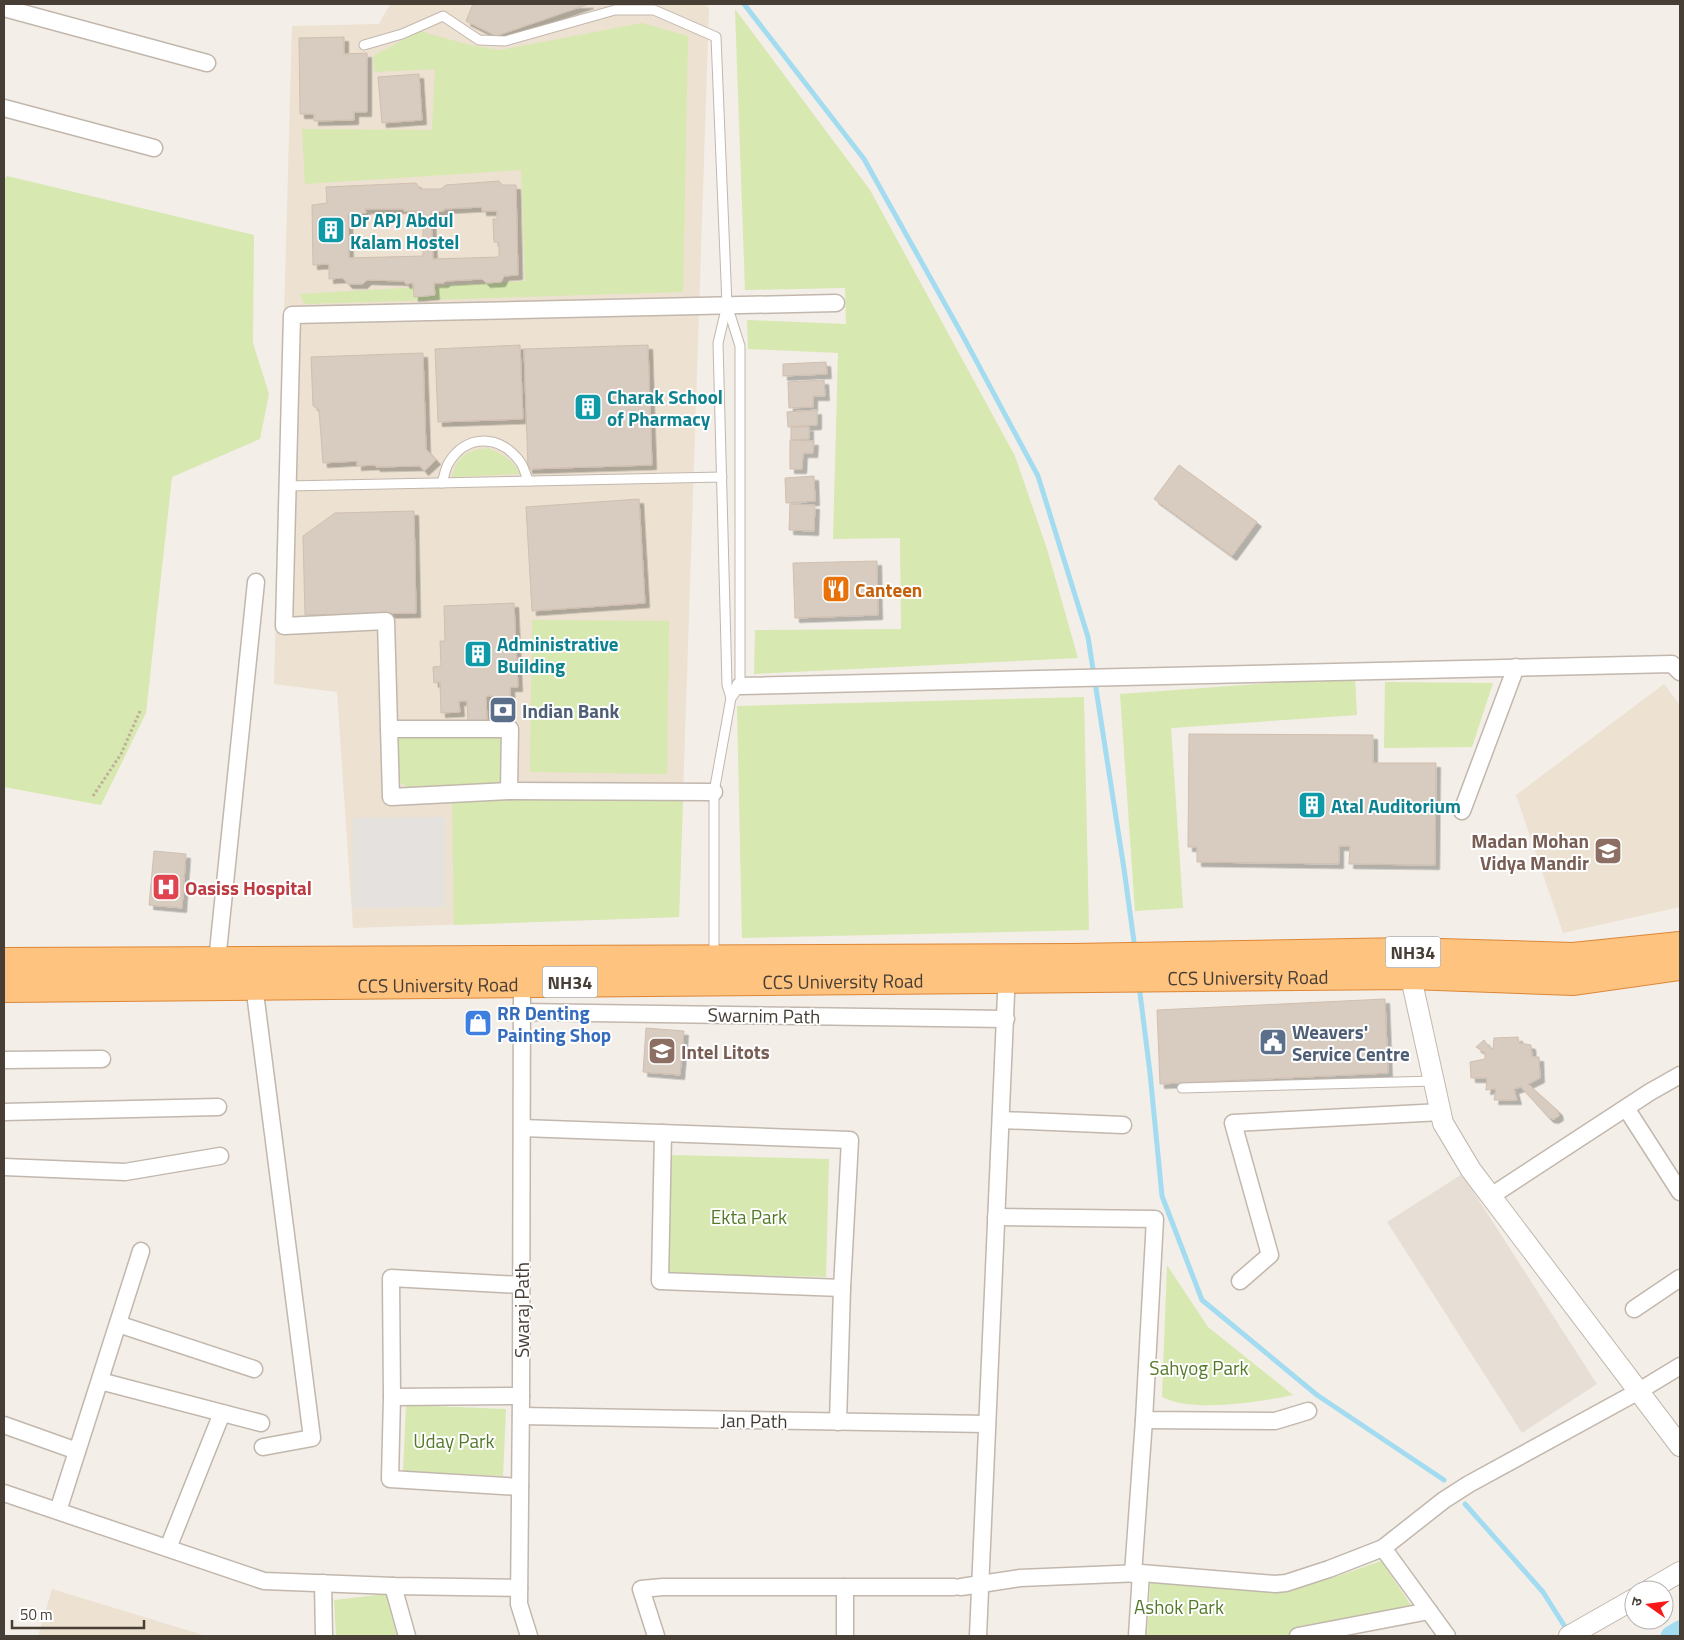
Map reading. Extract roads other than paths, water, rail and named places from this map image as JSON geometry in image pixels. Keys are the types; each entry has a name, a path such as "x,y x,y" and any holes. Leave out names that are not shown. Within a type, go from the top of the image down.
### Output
{"highway":[{"name":"CCS University Road","path":"4,962 714,959 1007,968 1139,967 1408,964 1573,957 1680,946"},
{"name":"CCS University Road","path":"1408,964 1574,981 1680,966"},
{"name":"CCS University Road","path":"4,988 522,982 706,982 1007,968"}],"street":[{"path":"4,8 207,63"},
{"path":"4,108 154,148"},
{"path":"714,792 509,791 390,797 386,621 284,626 292,314 836,303"},
{"path":"217,961 256,582"},
{"path":"736,692 1516,667 1672,664 1680,672"},
{"path":"1462,811 1516,667"},
{"path":"388,729 510,729 509,791"},
{"path":"1408,964 1443,1123 1466,1162 1680,1446"},
{"path":"978,1636 1007,968"},
{"name":"Swaraj Path","path":"522,982 519,1604 529,1636"},
{"path":"254,985 312,1438 263,1447"},
{"name":"Swarnim Path","path":"522,1012 1006,1020"},
{"path":"4,1060 102,1059"},
{"path":"1491,1196 1680,1075"},
{"path":"4,1112 218,1107"},
{"path":"1626,1108 1680,1192"},
{"path":"1240,1281 1270,1255 1233,1123 1441,1112"},
{"path":"1001,1120 1123,1125"},
{"path":"522,1128 850,1140 842,1288 838,1422"},
{"path":"663,1133 660,1281 842,1288"},
{"path":"4,1167 125,1172 220,1156"},
{"path":"996,1216 1155,1219 1137,1574 1137,1636"},
{"path":"58,1511 141,1251"},
{"path":"520,1487 390,1479 392,1278 521,1285"},
{"path":"1634,1309 1680,1278"},
{"path":"118,1324 254,1369"},
{"path":"656,1636 641,1589 663,1586 957,1587 1020,1578 1137,1574 1275,1584 1286,1583 1383,1548 1444,1500 1469,1484 1639,1391 1680,1366"},
{"path":"100,1381 261,1424"},
{"path":"392,1397 521,1396"},
{"path":"1144,1420 1274,1421 1308,1411"},
{"path":"168,1548 222,1413"},
{"name":"Jan Path","path":"521,1416 987,1424"},
{"path":"4,1425 77,1451"},
{"path":"4,1493 264,1581 519,1588"},
{"path":"1383,1548 1447,1636"},
{"path":"1666,1580 1680,1572"},
{"path":"323,1583 324,1636"},
{"path":"393,1586 407,1636"},
{"path":"844,1636 845,1587"},
{"path":"1569,1636 1624,1604"},
{"path":"1298,1636 1429,1611"}],"lane":[{"path":"364,45 402,34 443,16 479,40 505,41 615,10 654,10 716,37 727,305 740,346 736,692 714,792 714,959"},
{"path":"727,305 718,343 727,686 736,692"},
{"path":"442,483 447,465 459,450 472,442 490,440 506,447 522,464 528,481"},
{"path":"287,486 722,477"},
{"path":"1182,1088 1434,1081"}],"waterway":[{"path":"744,4 864,159 964,338 1038,476 1088,637 1135,949"},
{"path":"1139,985 1162,1196 1202,1300 1317,1395 1444,1480"},
{"path":"1465,1504 1543,1592 1567,1630"},
{"path":"1670,1636 1680,1630"}],"place":[{"name":"Dr APJ Abdul Kalam Hostel","path":"331,230"},
{"name":"Charak School of Pharmacy","path":"588,407"},
{"name":"Canteen","path":"836,589"},
{"name":"Administrative Building","path":"478,654"},
{"name":"Indian Bank","path":"503,710"},
{"name":"Atal Auditorium","path":"1312,805"},
{"name":"Madan Mohan Vidya Mandir","path":"1608,851"},
{"name":"Oasiss Hospital","path":"166,887"},
{"name":"RR Denting Painting Shop","path":"478,1023"},
{"name":"Weavers' Service Centre","path":"1273,1042"},
{"name":"Intel Litots","path":"662,1051"}],"park label":[{"name":"Ekta Park","path":"749,1216"},
{"name":"Sahyog Park","path":"1199,1367"},
{"name":"Uday Park","path":"454,1440"},
{"name":"Ashok Park","path":"1179,1606"}]}
